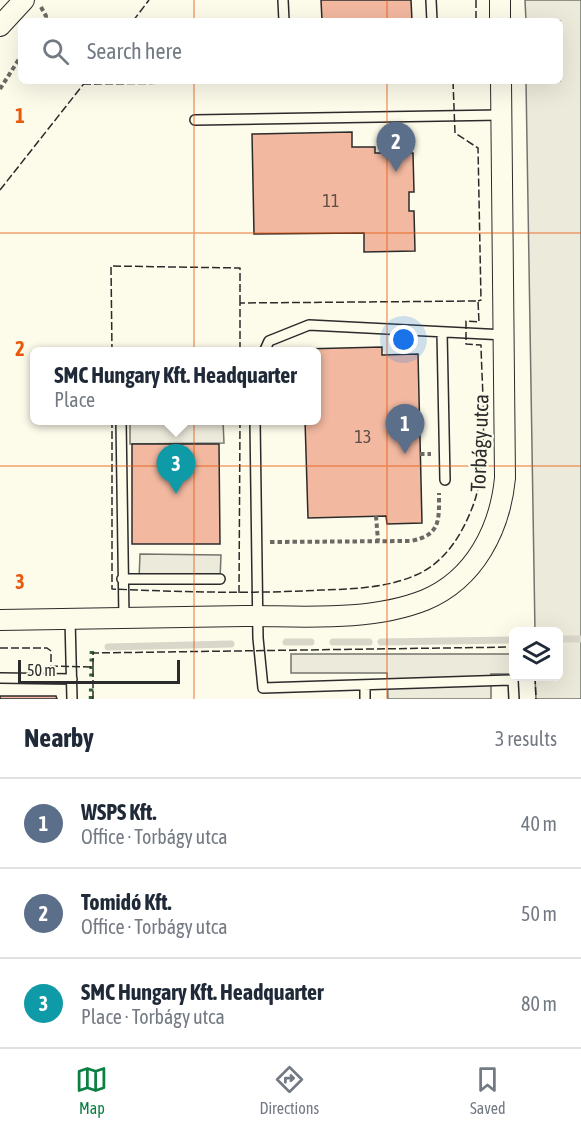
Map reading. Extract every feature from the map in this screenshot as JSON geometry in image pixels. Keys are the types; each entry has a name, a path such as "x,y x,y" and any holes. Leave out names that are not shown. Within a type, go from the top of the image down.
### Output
{"street":[{"path":"0,26 24,0"},
{"path":"500,0 500,18"},
{"name":"Torbágy utca","path":"0,620 258,616 381,611 426,600 465,572 489,539 503,499 506,438 501,84"}],"lane":[{"path":"284,0 284,18"},
{"path":"431,0 432,18"},
{"path":"195,120 501,115"},
{"path":"266,347 269,341 309,325 505,335"},
{"path":"442,332 445,480"},
{"path":"121,425 124,618"},
{"path":"255,425 258,616 263,688 513,680 513,699"},
{"path":"122,579 220,579"},
{"path":"70,619 72,699"},
{"path":"0,678 72,679"},
{"path":"365,685 365,699"}],"path":[{"path":"0,89 18,61"},
{"path":"257,542 411,541 432,532 439,522 440,490 445,480"},
{"path":"376,516 378,541"}],"shaded area":[{"path":"525,0 581,0 581,699 536,699 535,681 563,681 563,627 535,627 526,84 563,84 563,18 526,18"},
{"path":"130,425 223,425 224,443 130,444"},
{"path":"140,554 221,555 220,579 139,579"},
{"path":"291,654 509,654 509,674 491,674 491,699 388,699 387,673 291,673"}],"building":[{"path":"321,0 411,0 412,18 322,18"},
{"path":"352,132 352,147 375,147 375,153 413,153 414,192 409,192 409,211 414,211 415,251 364,252 364,233 254,234 252,134"},
{"path":"382,347 382,355 418,354 422,523 387,524 386,516 308,518 305,425 321,425 321,349"},
{"path":"132,444 219,444 220,544 132,544"},
{"path":"0,696 56,696 57,699 0,699"}],"waterway":[{"path":"563,639 581,639"},
{"path":"381,642 509,640"},
{"path":"286,642 311,642"},
{"path":"333,642 369,642"},
{"path":"108,647 231,644"}],"hedge":[{"path":"91,699 92,648"}],"fence":[{"path":"135,18 149,0"},
{"path":"476,0 476,18"},
{"path":"0,190 84,84"},
{"path":"453,84 455,133 478,148 481,300 478,301"},
{"path":"112,347 111,266 240,268 240,303"},
{"path":"112,425 112,589 243,592 370,587 393,583 416,575 445,554 459,536 470,514 482,466 484,425 481,345 466,344 466,321 479,322 478,301 240,303 240,347"},
{"path":"239,593 240,425"},
{"path":"93,699 93,653 509,647"},
{"path":"0,648 47,648 51,651 51,666 93,667"},
{"path":"535,681 536,699"}],"place":[{"name":"Tomidó Kft.","path":"396,172"},
{"name":"WSPS Kft.","path":"405,454"},
{"name":"SMC Hungary Kft. Headquarter","path":"176,494"}]}
